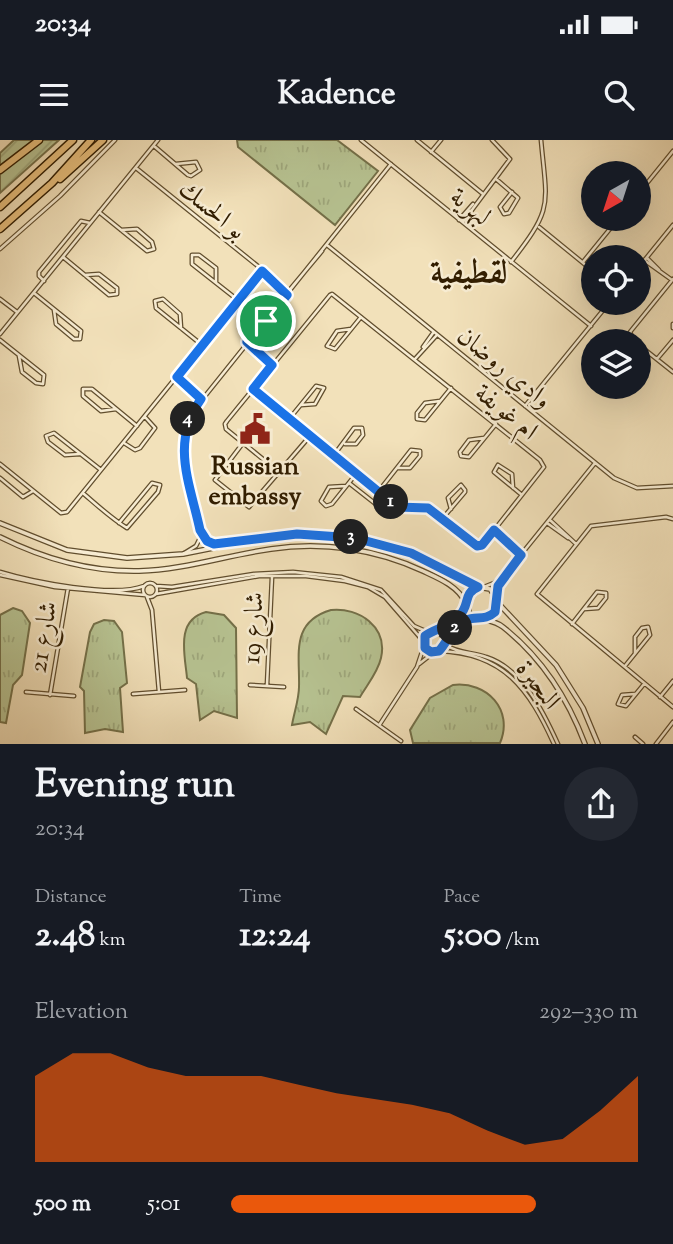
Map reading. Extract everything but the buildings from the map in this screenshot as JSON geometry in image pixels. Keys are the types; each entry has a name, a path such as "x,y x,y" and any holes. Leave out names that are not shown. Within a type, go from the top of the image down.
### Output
{"highway":[{"path":"0,170 39,140"},
{"path":"0,207 73,140"},
{"path":"0,229 52,183 92,140"},
{"path":"52,183 73,169 103,140"}],"street":[{"path":"0,249 60,196 115,140"},
{"path":"0,334 158,140"},
{"name":"لبهرية","path":"362,140 591,326"},
{"path":"417,140 483,194"},
{"path":"431,152 441,140"},
{"path":"461,221 510,157 492,140"},
{"path":"511,262 539,227 546,201 541,140"},
{"path":"153,146 191,176 200,170 196,162 176,164"},
{"path":"651,178 673,151"},
{"path":"183,554 198,544 200,530 183,440 187,420 391,164"},
{"name":"بو الحسك","path":"136,168 287,292"},
{"path":"495,179 512,192 518,200 504,214 500,207 512,192"},
{"path":"99,212 121,230 147,251 154,249 152,242 136,229 121,230"},
{"path":"44,281 39,272 81,221 90,223"},
{"path":"651,252 673,225"},
{"path":"539,227 581,260"},
{"path":"597,245 608,231"},
{"name":"وادي روضان","path":"327,245 596,463 631,487 673,486"},
{"path":"216,282 216,268 199,255 192,255 192,264 239,302"},
{"path":"63,257 109,295 117,294 117,288 99,274 85,275"},
{"path":"632,329 673,280 651,264"},
{"path":"0,464 62,514 68,511 262,271"},
{"path":"33,293 80,331 80,339 74,340 57,326 54,310"},
{"name":"ام غويفة","path":"279,473 225,424 331,294 336,295 544,464 542,472 494,530"},
{"path":"0,299 18,313"},
{"path":"181,328 180,314 163,299 155,301 156,308 203,346"},
{"path":"525,406 600,315"},
{"path":"351,329 337,331 327,346 335,349 362,316"},
{"path":"415,359 436,333"},
{"path":"0,340 44,375 43,384 36,383 20,369 19,356"},
{"path":"657,359 673,340"},
{"path":"246,344 272,365"},
{"path":"651,354 673,372"},
{"path":"177,377 202,398"},
{"path":"289,419 318,385 324,388 315,404 301,405"},
{"path":"116,410 101,411 83,397 83,389 92,388 137,426"},
{"path":"440,401 425,403 416,413 417,419 425,420 451,388"},
{"path":"253,389 402,509 426,507 477,546 482,545 494,530 522,553"},
{"path":"124,443 135,450 140,449 155,428 145,417"},
{"path":"485,438 469,440 460,452 461,456 469,457 485,438 496,424"},
{"path":"334,455 345,444 354,428 362,428 363,435 356,444 345,444"},
{"path":"80,454 63,454 47,441 46,436 54,433 80,454 101,471"},
{"path":"243,443 216,476 218,484 251,507 310,436"},
{"path":"378,492 411,450 420,451 420,456 410,468 397,468"},
{"path":"485,618 495,612 498,586 507,572 596,463"},
{"path":"513,488 512,474 498,465 494,472 513,488 522,495"},
{"path":"356,474 348,484 330,506 321,501 329,487 348,484 377,505 386,498"},
{"path":"0,478 23,497 34,491"},
{"path":"83,493 119,523 127,528 160,490 160,485 152,483 119,523"},
{"path":"442,519 451,509 466,490 462,485 456,486 449,496 451,509"},
{"path":"673,519 666,517 593,525 537,594 673,707"},
{"path":"548,521 576,544"},
{"path":"0,523 42,542 82,554 139,558 183,554 297,534 355,538 411,553 478,587"},
{"path":"200,530 208,542 229,544"},
{"path":"0,537 51,559 124,571 170,569 283,547 341,548 414,567 454,589 476,618"},
{"path":"0,574 26,581 146,596 238,577 272,574 325,576 353,581 378,592 395,605 414,626 430,633 445,628 455,620 466,604 470,591 494,583 507,572"},
{"name":"شارع 19","path":"267,685 272,574"},
{"path":"105,590 150,583 176,588"},
{"path":"144,586 152,610"},
{"path":"156,586 152,610 159,692"},
{"name":"شارع 21","path":"50,695 68,587"},
{"path":"484,587 540,644 566,679 598,744"},
{"path":"571,624 597,592 606,593 606,598 598,608 584,609"},
{"path":"395,605 433,652"},
{"path":"380,724 417,667 433,652 439,651 449,633 459,625 476,618 485,618 502,626 538,662 569,708 585,744"},
{"path":"455,620 459,625"},
{"path":"624,667 650,635 648,627 642,628 635,637 635,653"},
{"path":"445,628 449,633"},
{"path":"436,632 444,643"},
{"path":"417,667 430,633"},
{"name":"البحيرة","path":"444,643 496,664 517,680 546,723 556,744"},
{"name":"البحيرة","path":"439,651 474,655"},
{"path":"660,696 673,682"},
{"path":"635,694 622,695 618,704 626,706 644,683"},
{"name":"شارع 19","path":"250,685 284,687"},
{"path":"133,694 185,690"},
{"name":"شارع 21","path":"26,692 74,696"},
{"path":"356,709 401,741"},
{"path":"656,744 673,722"},
{"path":"635,737 643,744"}],"green space":[{"path":"14,140 59,140 0,193 0,153"},
{"path":"237,140 337,140 378,171 335,225 238,147"},
{"path":"13,608 22,611 30,623 22,675 13,685 6,723 0,722 0,615"},
{"path":"331,610 352,612 369,621 376,628 382,647 377,668 360,697 343,696 326,734 310,722 292,725 299,692 299,652 303,631 318,615"},
{"path":"206,612 224,615 236,628 237,718 214,711 200,720 196,684 187,678 184,649 186,630 196,616"},
{"path":"104,620 114,621 122,632 127,683 120,688 123,732 105,729 85,733 84,691 80,687 90,632 94,624"},
{"path":"453,685 477,688 494,700 503,719 500,743 413,743 410,730 430,698"}],"place":[{"name":"Russian embassy","path":"255,429"}],"district":[{"name":"لقطيفية","path":"469,271"}],"route":[{"path":"262,271 287,295 266,321 247,342 272,365 253,389 397,507 428,508 472,544 480,547 494,530 521,555 498,586 498,605 495,612 485,618 463,622 449,633 439,651 431,652 425,648 425,636 440,631 460,615 466,607 468,593 478,587 435,564 387,545 342,536 285,534 229,544 214,544 204,538 200,530 183,440 187,420 201,399 177,377 262,271"}]}
